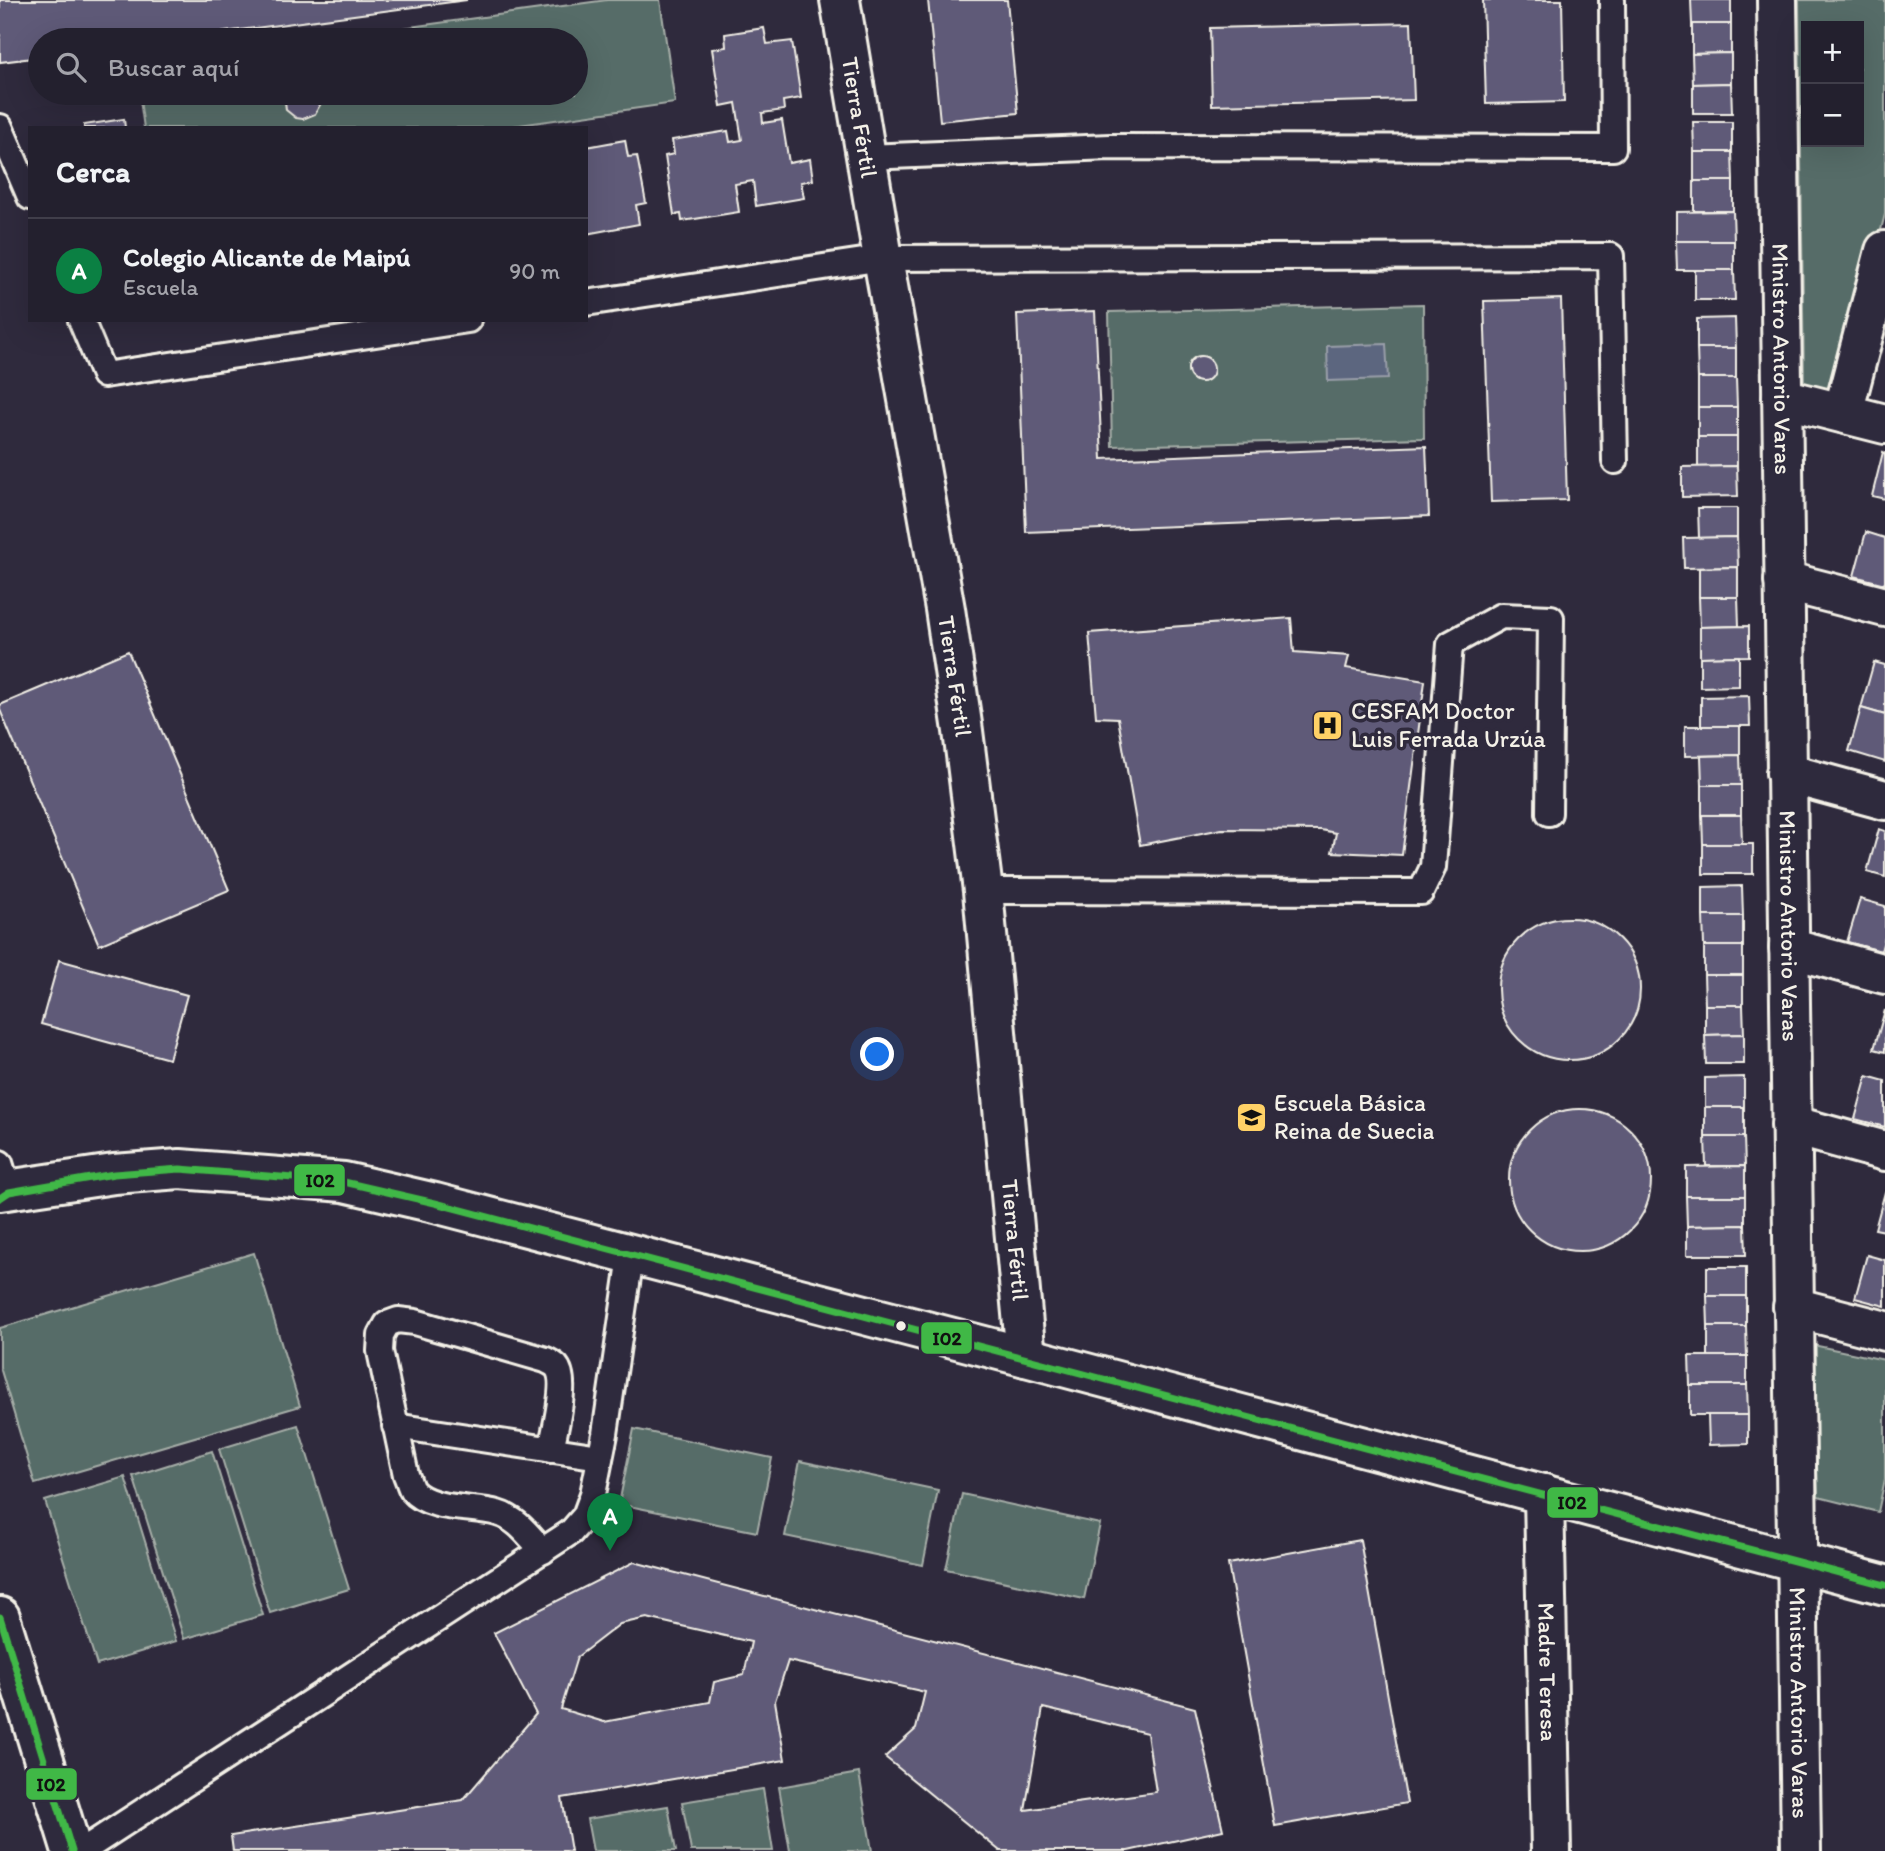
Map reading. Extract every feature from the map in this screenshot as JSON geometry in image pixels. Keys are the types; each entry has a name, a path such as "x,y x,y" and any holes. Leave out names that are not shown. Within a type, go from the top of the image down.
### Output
{"street":[{"name":"Tierra Fértil","path":"840,0 964,731 983,891 1026,1357"},
{"name":"Ministro Antorio Varas","path":"1777,0 1801,1851"},
{"path":"1843,413 1885,251"},
{"path":"1782,398 1885,424"},
{"path":"1784,581 1885,607"},
{"path":"1786,773 1885,800"},
{"path":"1789,948 1885,974"},
{"path":"1791,1125 1885,1151"},
{"path":"2,1186 180,1169 344,1182 435,1203 1026,1357 1885,1585"},
{"path":"1793,1307 1885,1331"},
{"name":"Madre Teresa","path":"1544,1494 1551,1851"},
{"path":"0,1617 72,1851"}],"lane":[{"path":"866,157 1110,147 1613,148 1612,0"},
{"path":"0,127 28,192"},
{"path":"588,303 883,258 1611,256 1615,460"},
{"path":"82,322 104,375 455,322"},
{"path":"983,891 1421,892 1433,867 1450,644 1501,616 1551,618 1549,813"},
{"path":"82,1851 543,1551 570,1532 585,1516 600,1457 631,1256"},
{"path":"543,1551 515,1521 498,1513 450,1506 426,1499 412,1490 406,1475 380,1350 381,1335 387,1324 398,1320 415,1322 547,1360 557,1367 562,1391 551,1450"},
{"path":"395,1426 600,1457"}],"green space":[{"path":"607,0 660,0 675,103 512,126 144,126 141,105 588,105 588,28 402,28"},
{"path":"1799,0 1885,0 1885,214 1837,402 1804,386"},
{"path":"1423,304 1424,438 1112,446 1109,312"},
{"path":"254,1253 300,1406 35,1484 0,1367 0,1328"},
{"path":"1813,1345 1885,1360 1885,1479 1878,1512 1818,1497"},
{"path":"298,1425 349,1589 270,1613 219,1449"},
{"path":"634,1429 772,1458 757,1532 619,1504"},
{"path":"212,1451 263,1615 184,1639 133,1476"},
{"path":"800,1461 938,1490 923,1565 785,1536"},
{"path":"125,1477 176,1641 97,1665 45,1501"},
{"path":"962,1494 1100,1524 1084,1599 946,1569"},
{"path":"859,1773 872,1851 790,1851 779,1787"},
{"path":"763,1789 773,1851 691,1851 682,1802"},
{"path":"668,1806 676,1851 593,1851 587,1819"}],"water":[{"path":"1386,344 1388,379 1328,381 1327,346"}],"building":[{"path":"0,0 467,0 255,28 28,28 28,58 0,62"},
{"path":"928,0 1007,0 1018,113 940,121"},
{"path":"1483,0 1562,0 1564,102 1486,104"},
{"path":"1691,0 1731,0 1731,24 1692,24"},
{"path":"1411,23 1414,100 1212,105 1210,28"},
{"path":"1692,24 1731,24 1731,53 1692,54"},
{"path":"764,28 767,44 792,41 801,98 783,101 784,110 762,113 763,123 782,120 789,163 810,159 813,180 801,182 804,198 756,206 753,181 735,184 739,212 682,221 681,214 674,215 665,156 674,154 672,140 728,131 730,142 742,140 736,103 721,106 712,49 726,47 725,34"},
{"path":"1731,53 1731,83 1693,84 1692,54"},
{"path":"1731,83 1732,113 1693,113 1693,84"},
{"path":"285,105 320,105 315,114 303,119 296,118 286,110"},
{"path":"124,119 125,126 84,126"},
{"path":"1693,122 1732,122 1732,152 1694,152"},
{"path":"625,140 628,157 637,156 646,203 636,205 639,224 588,234 588,147"},
{"path":"1694,152 1732,152 1733,181 1694,181"},
{"path":"1694,181 1733,181 1733,211 1694,211"},
{"path":"1733,211 1734,241 1676,241 1676,212"},
{"path":"1676,241 1734,241 1734,270 1677,270"},
{"path":"1695,270 1734,270 1735,300 1695,300"},
{"path":"1561,299 1567,500 1491,502 1484,301"},
{"path":"1095,311 1102,459 1426,446 1429,516 1026,532 1017,314"},
{"path":"1735,318 1736,348 1697,348 1697,319"},
{"path":"1697,348 1736,348 1736,378 1698,378"},
{"path":"1201,356 1210,360 1214,369 1210,378 1201,382 1192,378 1188,369 1192,360"},
{"path":"1698,378 1736,378 1737,407 1698,407"},
{"path":"1698,407 1737,407 1737,437 1698,437"},
{"path":"1698,437 1737,437 1737,466 1698,467"},
{"path":"1883,452 1885,453 1885,499 1872,496"},
{"path":"1737,466 1738,496 1682,497 1682,467"},
{"path":"1698,508 1737,508 1737,537 1699,538"},
{"path":"1866,532 1885,538 1885,584 1854,576"},
{"path":"1737,537 1738,567 1684,568 1683,538"},
{"path":"1738,567 1738,597 1699,597 1699,568"},
{"path":"1699,597 1738,597 1739,626 1700,627"},
{"path":"1291,618 1294,652 1349,656 1346,668 1425,681 1402,855 1332,852 1336,833 1321,830 1222,829 1140,845 1118,718 1096,717 1089,633"},
{"path":"1749,626 1749,656 1700,657 1700,627"},
{"path":"128,651 229,890 99,945 0,705"},
{"path":"1739,656 1739,686 1700,687 1700,657"},
{"path":"1874,662 1885,665 1885,715 1861,708"},
{"path":"1749,696 1750,726 1701,726 1701,697"},
{"path":"1861,708 1885,715 1885,762 1849,751"},
{"path":"1685,726 1740,726 1740,755 1685,756"},
{"path":"1740,755 1741,785 1702,785 1701,756"},
{"path":"1702,785 1741,785 1741,815 1702,815"},
{"path":"1702,815 1741,815 1742,844 1703,844"},
{"path":"1879,829 1885,831 1885,877 1867,872"},
{"path":"1703,844 1753,844 1753,874 1703,874"},
{"path":"1742,886 1743,916 1703,916 1703,887"},
{"path":"1860,899 1885,906 1885,937 1881,951 1847,942"},
{"path":"1703,916 1743,916 1743,946 1704,946"},
{"path":"1569,918 1596,923 1620,938 1635,962 1640,989 1635,1016 1620,1040 1596,1055 1569,1060 1542,1055 1518,1040 1503,1016 1498,989 1503,962 1518,938 1542,923"},
{"path":"1704,946 1743,946 1743,975 1704,975"},
{"path":"59,960 187,995 169,1059 41,1024"},
{"path":"1704,975 1743,975 1743,1005 1705,1005"},
{"path":"1705,1005 1743,1005 1744,1034 1705,1035"},
{"path":"1885,1010 1885,1052 1874,1049"},
{"path":"1744,1034 1744,1064 1706,1064 1705,1035"},
{"path":"1867,1076 1885,1081 1885,1127 1855,1119"},
{"path":"1744,1077 1744,1107 1705,1107 1705,1078"},
{"path":"1705,1107 1744,1107 1744,1137 1705,1137"},
{"path":"1580,1109 1607,1114 1631,1129 1646,1153 1651,1180 1646,1207 1631,1231 1607,1246 1580,1251 1553,1246 1529,1231 1514,1207 1509,1180 1514,1153 1529,1129 1553,1114"},
{"path":"1705,1137 1744,1137 1745,1166 1706,1166"},
{"path":"1745,1166 1745,1196 1686,1196 1686,1167"},
{"path":"1885,1192 1885,1231 1875,1229"},
{"path":"1686,1196 1745,1196 1745,1225 1687,1226"},
{"path":"1745,1225 1746,1255 1687,1255 1687,1226"},
{"path":"1867,1255 1885,1260 1885,1306 1855,1298"},
{"path":"1707,1267 1746,1267 1746,1296 1707,1296"},
{"path":"1707,1296 1746,1296 1746,1326 1708,1326"},
{"path":"1708,1326 1746,1326 1747,1356 1708,1356"},
{"path":"1689,1356 1747,1356 1747,1385 1690,1385"},
{"path":"1690,1385 1747,1385 1748,1415 1690,1415"},
{"path":"1708,1415 1748,1415 1748,1444 1709,1445"},
{"path":"1360,1540 1407,1803 1275,1826 1228,1564"},
{"path":"634,1562 1195,1708 1223,1830 1128,1851 1000,1851 885,1757 916,1729 925,1692 788,1661 775,1701 785,1760 562,1798 571,1851 233,1851 231,1836 463,1800 536,1714 494,1633","holes":["647,1618 751,1642 744,1675 714,1682 710,1702 604,1722 561,1709 577,1657 620,1624","1043,1708 1147,1733 1156,1792 1025,1810"]}],"transit line":[{"name":"I02","path":"0,1198 9,1192 114,1174 180,1169 344,1182 435,1203 1885,1585"},
{"name":"I02","path":"0,1617 72,1851"}],"place":[{"name":"CESFAM Doctor Luis Ferrada Urzúa","path":"1328,725"},
{"name":"Escuela Básica Reina de Suecia","path":"1251,1117"},
{"name":"Colegio Alicante de Maipú","path":"610,1551"}]}
